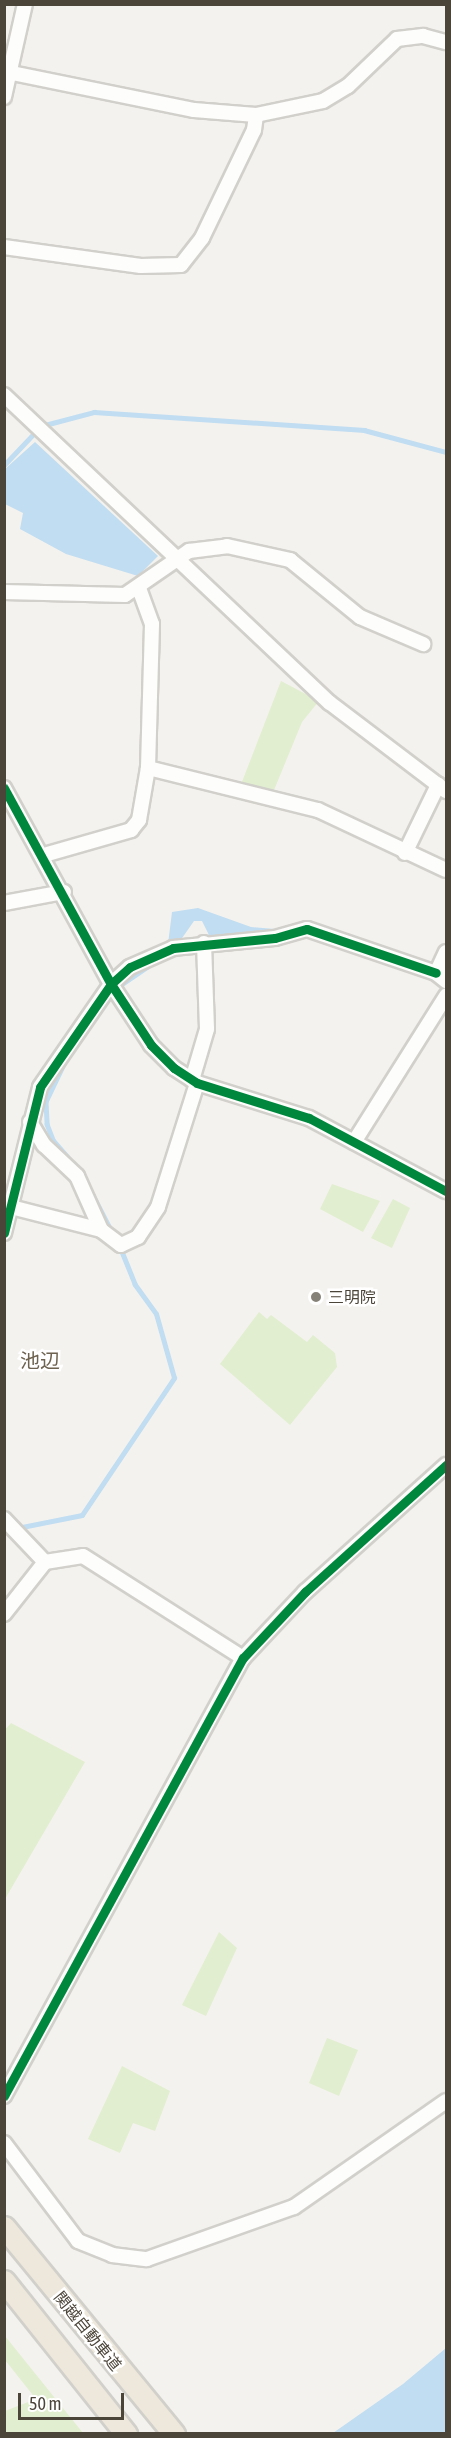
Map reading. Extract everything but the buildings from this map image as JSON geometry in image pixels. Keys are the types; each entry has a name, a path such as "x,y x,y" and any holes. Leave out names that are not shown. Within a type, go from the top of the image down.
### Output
{"highway":[{"name":"関越自動車道","path":"4,2227 174,2433"},
{"name":"関越自動車道","path":"4,2281 126,2433"}],"street":[{"path":"4,97 12,73 25,4"},
{"path":"12,73 205,112 256,115 304,108 330,97 397,39 423,36 447,42"},
{"path":"4,247 141,266 182,265 202,238 254,130 256,115"},
{"path":"4,395 353,723 442,788 405,853"},
{"path":"4,592 116,596 139,589 177,558 213,545 290,560 360,617 423,644"},
{"path":"44,855 131,830 139,820 148,768 152,624 139,589"},
{"path":"148,768 318,810 405,853 447,870"},
{"path":"4,788 44,855 111,984 151,1045 195,1081 283,1107 447,1191"},
{"path":"4,903 64,892"},
{"path":"4,1233 30,1122 46,1076 111,984 151,955 204,944 275,939 307,929 441,977 447,952"},
{"path":"11,1207 101,1230 121,1245 146,1228 167,1185 207,1029 204,944"},
{"path":"354,1142 447,996"},
{"path":"30,1122 44,1145 77,1176 101,1230"},
{"path":"4,2096 243,1658 305,1592 447,1466"},
{"path":"11,1525 45,1562"},
{"path":"4,1614 45,1562 83,1556 96,1560 243,1658"},
{"path":"4,2143 78,2241 112,2255 147,2259 294,2207 447,2101"}],"green space":[{"path":"281,681 319,701 302,722 272,795 240,787"},
{"path":"332,1184 380,1201 363,1232 320,1209"},
{"path":"393,1199 410,1208 392,1248 371,1238"},
{"path":"259,1312 267,1319 271,1315 307,1342 313,1335 335,1353 337,1367 290,1425 220,1364"},
{"path":"11,1723 85,1762 5,1899 4,1731"},
{"path":"219,1932 237,1948 206,2016 182,2005"},
{"path":"327,2038 358,2050 339,2096 309,2083"},
{"path":"122,2066 170,2091 155,2131 133,2123 120,2153 88,2139"},
{"path":"5,2336 83,2433 5,2433 5,2411 36,2399 5,2360"}],"water":[{"path":"35,442 158,556 138,576 66,554 20,529 23,513 5,504 5,469"},
{"path":"198,908 251,927 275,929 273,934 210,937 202,921 194,921 180,941 168,944 172,912"},
{"path":"446,2348 446,2433 333,2433 403,2384"}],"waterway":[{"path":"4,465 41,426 94,412 364,430 446,452"},
{"path":"119,986 160,958"},
{"path":"66,1060 46,1102 47,1124 53,1140 79,1170"},
{"path":"92,1193 113,1234"},
{"path":"17,1528 82,1515 174,1378 156,1314 135,1285 121,1250"}],"cycle path":[{"path":"4,788 111,984 151,1045 174,1068 197,1083 309,1118 446,1191"},
{"path":"4,1233 40,1087 111,984 130,967 173,948 275,938 307,929 436,973"},
{"path":"4,2096 243,1658 305,1592 446,1465"}],"place":[{"name":"三明院","path":"316,1297"}],"district":[{"name":"池辺","path":"40,1360"}]}
